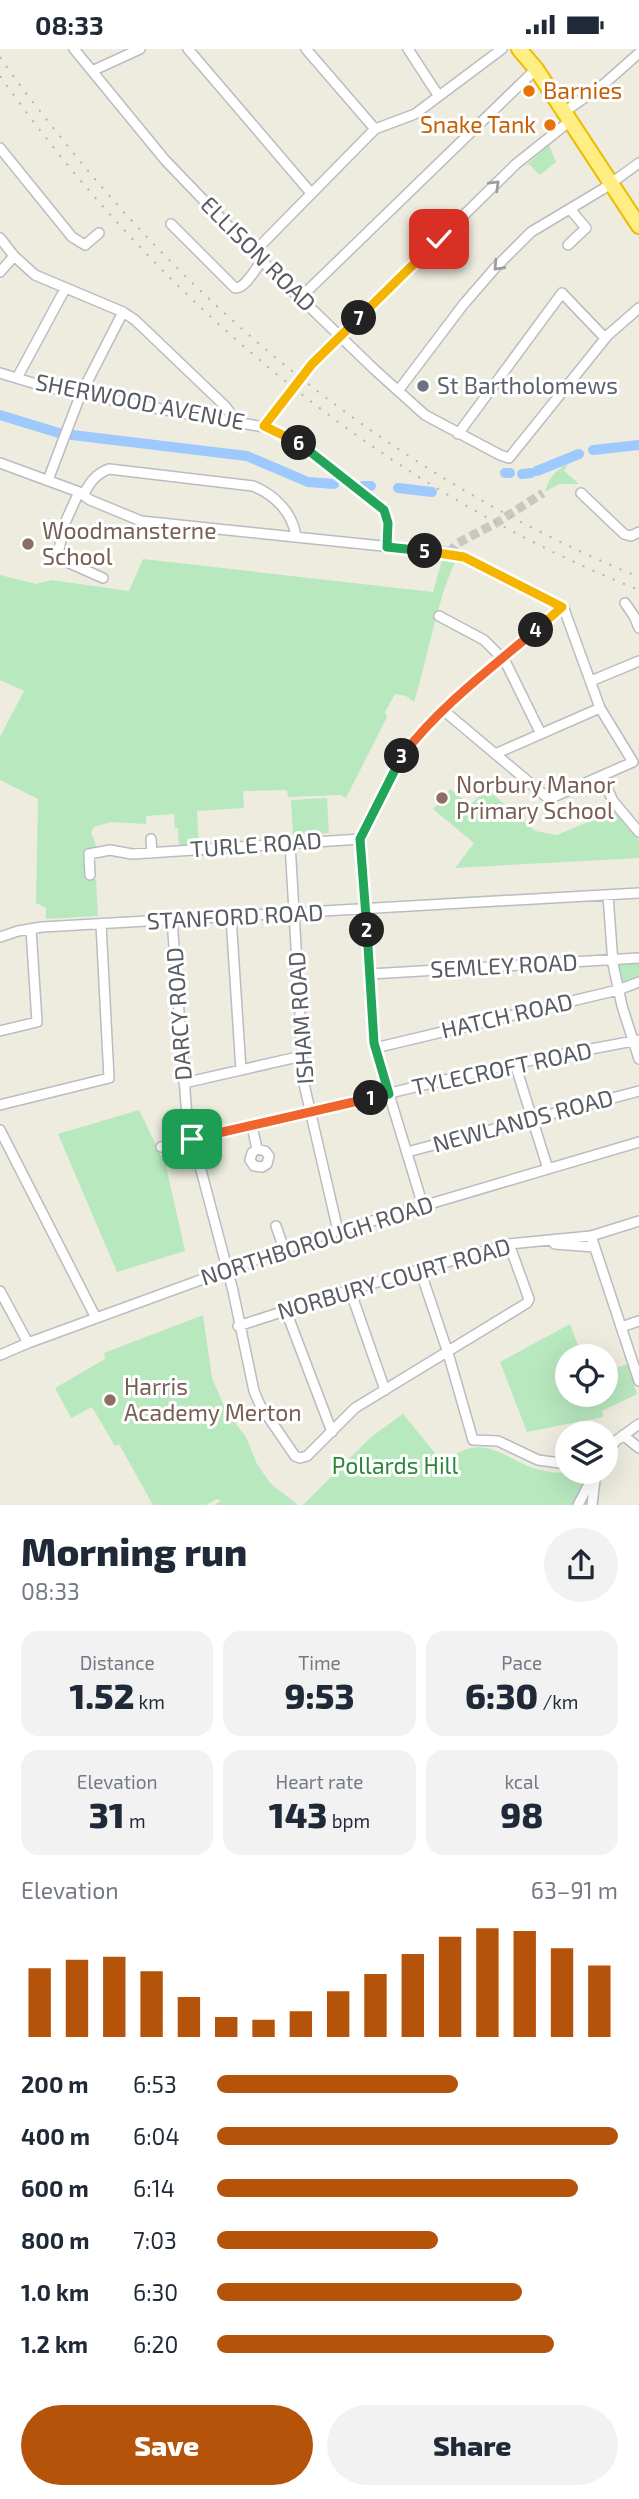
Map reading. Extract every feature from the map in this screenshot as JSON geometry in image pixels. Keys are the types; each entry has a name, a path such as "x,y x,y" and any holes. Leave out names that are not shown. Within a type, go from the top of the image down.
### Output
{"highway":[{"path":"519,49 535,67"},
{"path":"527,49 535,67 639,226"}],"street":[{"name":"ELLISON ROAD","path":"74,49 165,160 262,261 425,415 458,434 509,458 605,338"},
{"path":"92,71 140,49"},
{"path":"188,49 311,194"},
{"path":"306,49 375,129"},
{"path":"408,49 438,95"},
{"path":"254,252 375,129 415,114 502,49"},
{"path":"264,426 312,364 516,164 639,53"},
{"path":"301,297 535,67"},
{"path":"0,148 72,237 85,245 99,233"},
{"path":"398,391 463,305 531,232 639,163"},
{"path":"568,245 590,227 570,209"},
{"path":"171,223 177,236 235,288 242,288 249,275 262,261"},
{"path":"0,238 14,256 35,275 123,312 135,320 226,407 230,413 230,421"},
{"path":"0,272 14,256"},
{"path":"17,378 65,289"},
{"path":"458,434 562,293 605,338 639,308"},
{"path":"48,480 82,393 123,312"},
{"name":"SHERWOOD AVENUE","path":"0,373 46,387 264,426 300,443 384,510 388,523 387,547"},
{"path":"0,463 48,480 141,521 450,553 464,557 562,607 600,708 634,759 630,764 549,799 443,711"},
{"path":"103,577 60,559 58,554 64,525 81,494 92,480 109,470 253,486 266,491 285,511 294,526 296,537"},
{"path":"581,493 624,534 631,536 639,532"},
{"path":"625,603 639,628"},
{"path":"423,1206 375,1048 360,839 403,754 443,711 562,607"},
{"path":"439,616 484,640 502,659 541,734"},
{"path":"590,681 639,661"},
{"path":"495,754 600,708"},
{"path":"602,776 613,801 639,832"},
{"path":"151,839 152,853"},
{"name":"TURLE ROAD","path":"90,875 89,854 110,850 129,854 152,853 360,839"},
{"name":"ISHAM ROAD","path":"290,843 304,1084 338,1231"},
{"name":"STANFORD ROAD","path":"0,937 32,929 101,924 639,893"},
{"path":"608,895 612,959 618,990 636,1041 639,1059"},
{"path":"231,917 241,1070"},
{"name":"DARCY ROAD","path":"172,920 186,1112 233,1291 238,1326 255,1396 292,1454 300,1458 307,1457 332,1432"},
{"path":"0,1105 108,1078 101,924"},
{"path":"0,1031 37,1022 32,929"},
{"name":"SEMLEY ROAD","path":"370,974 639,958"},
{"name":"HATCH ROAD","path":"375,1048 618,990 639,982"},
{"name":"TYLECROFT ROAD","path":"161,1147 514,1064 636,1041"},
{"path":"184,1083 302,1056"},
{"path":"514,1064 548,1169"},
{"name":"NEWLANDS ROAD","path":"407,1152 639,1091"},
{"path":"252,1126 257,1149"},
{"path":"0,1131 96,1318"},
{"name":"NORTHBOROUGH ROAD","path":"0,1355 284,1248 639,1142"},
{"name":"NORBURY COURT ROAD","path":"238,1326 509,1244 592,1236 639,1221"},
{"path":"276,1226 284,1248"},
{"path":"592,1236 639,1381"},
{"name":"NORBURY COURT ROAD","path":"551,1239 555,1244 594,1247"},
{"path":"286,1311 332,1432 352,1411 528,1302 509,1244"},
{"path":"420,1270 473,1440 498,1441 538,1460 555,1462"},
{"path":"350,1290 385,1390"},
{"path":"0,1291 28,1343"},
{"path":"621,1327 639,1321"},
{"path":"618,1440 639,1424"},
{"path":"623,1435 639,1448"},
{"path":"578,1505 591,1484"},
{"path":"592,1505 593,1484"}],"green space":[{"path":"549,145 556,162 540,175 529,164 525,166"},
{"path":"568,464 564,471 579,484 559,484 545,492 553,475"},
{"path":"143,559 433,592 442,560 456,560 437,612 414,702 406,696 395,694 385,712 387,717 346,798 340,795 288,797 287,790 243,791 244,808 197,811 199,845 179,846 174,814 146,816 146,824 111,822 94,827 91,832 96,845 95,851 83,852 85,880 96,879 98,916 46,919 46,908 36,903 38,799 0,780 0,737 24,691 0,680 0,575 37,584 51,580 129,591"},
{"path":"450,789 470,805 487,789 535,831 557,835 602,816 605,810 611,808 639,840 639,858 455,868 474,843 433,809"},
{"path":"327,798 329,833 293,835 291,800"},
{"path":"597,891 440,901 440,898"},
{"path":"639,963 639,978 622,985 617,964"},
{"path":"139,1110 166,1166 185,1251 117,1272 58,1134"},
{"path":"203,1315 212,1378 226,1411 246,1437 257,1464 270,1483 298,1505 214,1505 221,1501 217,1499 206,1505 153,1505 119,1444 115,1446 92,1407 71,1418 55,1388 105,1359 104,1353"},
{"path":"570,1324 578,1344 555,1344 555,1407 610,1407 602,1411 603,1417 583,1421 555,1421 555,1426 527,1432 500,1362"},
{"path":"628,1364 637,1394 618,1403 618,1367"},
{"name":"Pollards Hill","path":"403,1414 443,1463 456,1454 479,1447 499,1452 533,1468 555,1473 555,1484 584,1484 573,1505 303,1505 371,1437"}],"waterway":[{"path":"0,415 59,433"},
{"path":"72,435 247,456 308,482 334,484"},
{"path":"593,450 639,445"},
{"path":"537,471 579,454"},
{"path":"505,473 510,473"},
{"path":"522,474 531,473"},
{"path":"363,486 371,486"},
{"path":"398,488 432,492"}],"tunnel":[{"path":"450,553 456,544 496,523 543,493"}],"railway":[{"path":"0,57 67,145 125,214 188,279 255,340 326,397 400,450 477,498 557,540 639,577"},
{"path":"0,76 63,159 131,237 204,311 283,379 366,442 453,498 544,548 639,590"}],"place":[{"name":"Barnies","path":"529,91"},
{"name":"Snake Tank","path":"550,125"},
{"name":"St Bartholomews","path":"423,386"},
{"name":"Woodmansterne School","path":"28,544"},
{"name":"Norbury Manor Primary School","path":"442,798"},
{"name":"Harris Academy Merton","path":"110,1400"}],"route":[{"path":"192,1139 389,1094 374,1043 360,839 403,754 420,734 447,706 562,607 457,554 387,547 388,523 384,510 300,443 264,426 312,364 439,239"}]}
